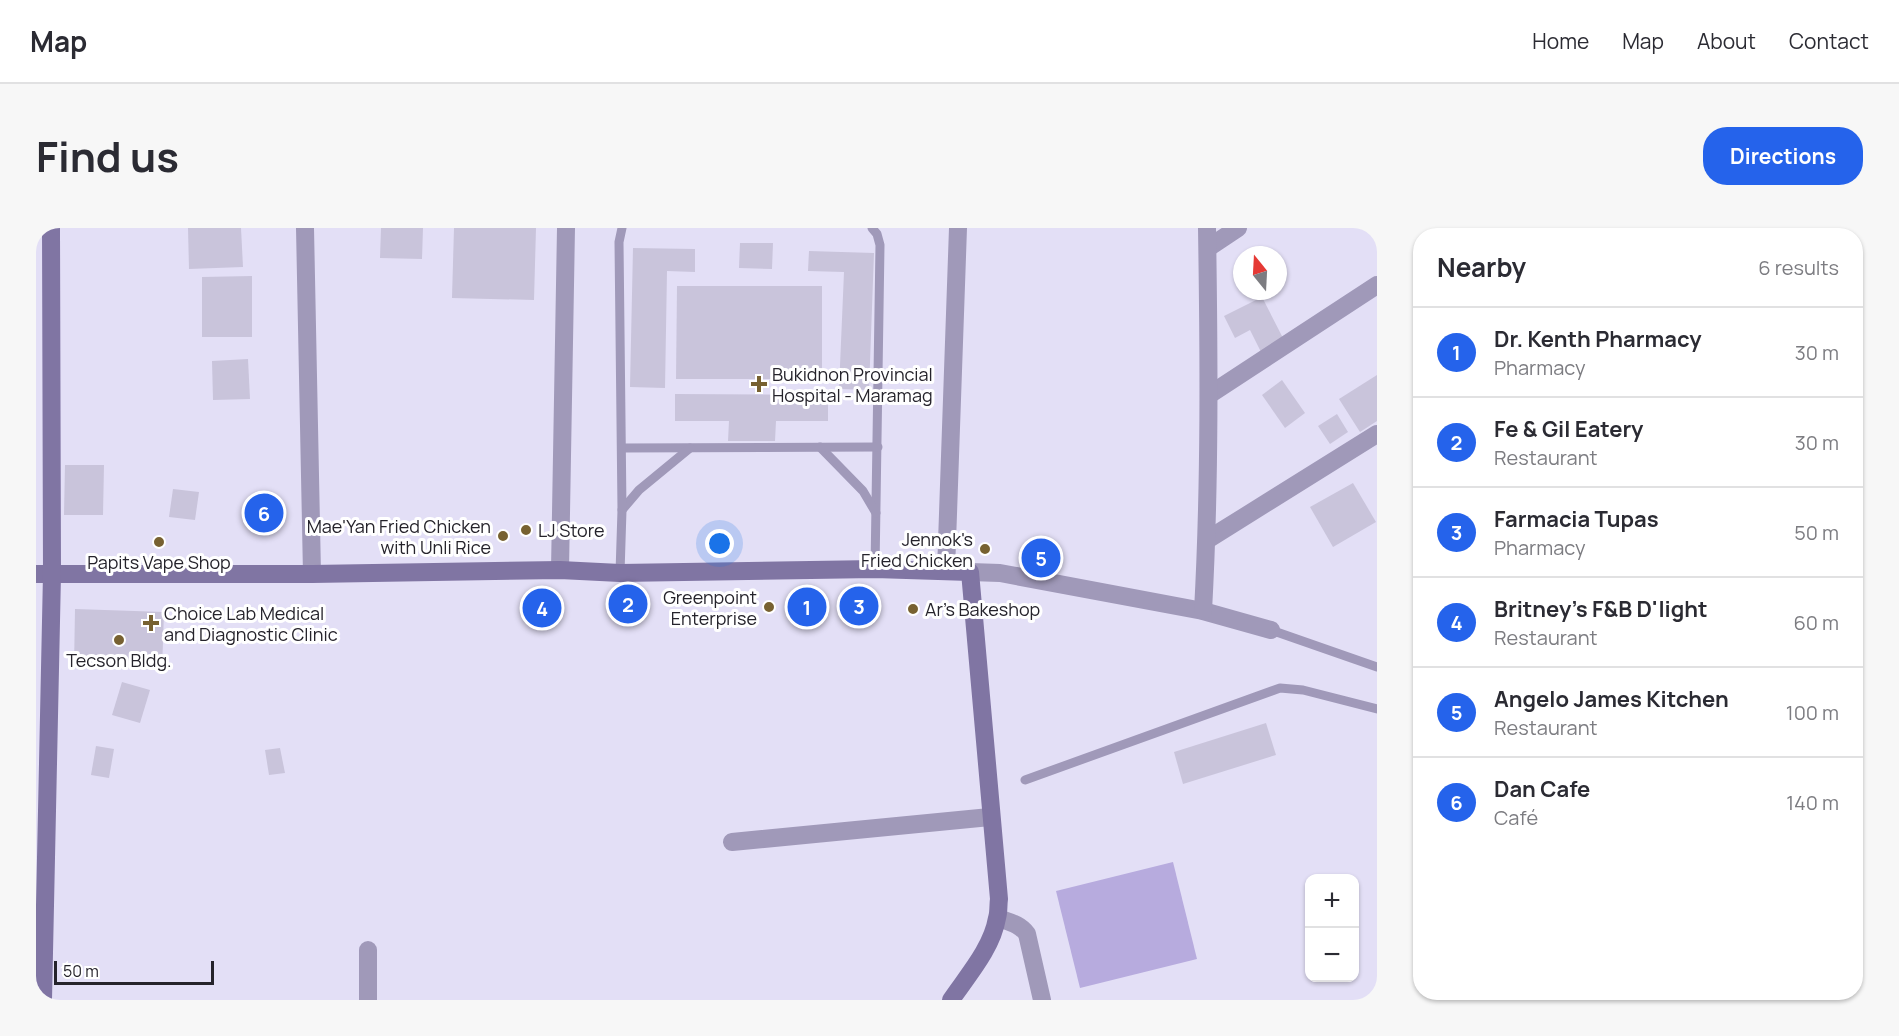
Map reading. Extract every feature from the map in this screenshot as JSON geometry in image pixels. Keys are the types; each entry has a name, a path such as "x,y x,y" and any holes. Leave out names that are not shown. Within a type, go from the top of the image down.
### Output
{"street":[{"path":"43,1000 44,574 51,228"},
{"path":"305,228 312,574"},
{"path":"560,570 566,228"},
{"path":"946,571 958,228"},
{"path":"1203,611 1207,540 1209,395 1207,228"},
{"path":"1208,248 1238,228"},
{"path":"1209,395 1377,285"},
{"path":"1207,540 1377,435"},
{"path":"44,574 312,574 560,570 620,573 875,568 1000,573 1203,611 1271,630"},
{"path":"951,1000 984,950 998,918 997,866 990,817 970,572"},
{"path":"732,842 990,817"},
{"path":"998,918 1023,928 1027,934 1042,1000"},
{"path":"368,950 368,1000"}],"lane":[{"path":"620,573 622,448 619,242 622,228"},
{"path":"872,228 877,234 880,245 875,568"},
{"path":"820,447 863,491 877,515"},
{"path":"622,448 878,447"},
{"path":"622,510 639,490 690,448"},
{"path":"1271,630 1377,667"},
{"path":"1025,780 1280,688 1303,690 1377,709"}],"shaded area":[{"path":"1173,862 1197,959 1080,988 1056,891"}],"building":[{"path":"188,228 241,228 243,267 189,269"},
{"path":"381,228 423,228 422,259 380,258"},
{"path":"454,228 536,228 534,300 452,298"},
{"path":"740,243 773,243 772,269 739,268"},
{"path":"633,248 695,249 695,272 667,271 665,388 630,387"},
{"path":"809,251 874,253 869,390 839,389 844,272 808,271"},
{"path":"252,276 252,337 202,337 202,277"},
{"path":"677,286 822,286 822,379 676,379"},
{"path":"1256,300 1264,300 1284,340 1261,352 1250,330 1235,338 1224,316"},
{"path":"248,359 250,399 213,400 212,361"},
{"path":"1377,375 1377,421 1360,432 1339,399"},
{"path":"1282,380 1305,413 1285,428 1262,395"},
{"path":"675,394 828,395 828,421 776,421 775,441 728,441 729,421 675,421"},
{"path":"1337,414 1348,432 1330,444 1318,426"},
{"path":"65,465 104,465 103,515 64,515"},
{"path":"1353,483 1376,522 1333,547 1310,507"},
{"path":"173,489 199,492 195,520 169,517"},
{"name":"Tecson Bldg.","path":"75,609 164,612 162,670 74,667"},
{"path":"122,682 150,690 140,723 112,715"},
{"path":"1266,723 1276,755 1183,784 1174,752"},
{"path":"96,746 114,749 109,778 91,775"},
{"path":"280,748 285,773 269,775 265,750"}],"place":[{"name":"Bukidnon Provincial Hospital - Maramag","path":"759,384"},
{"name":"Dan Cafe","path":"264,513"},
{"name":"LJ Store","path":"526,530"},
{"name":"Mae'Yan Fried Chicken with Unli Rice","path":"503,536"},
{"name":"Papits Vape Shop","path":"159,542"},
{"name":"Jennok's Fried Chicken","path":"985,549"},
{"name":"Angelo James Kitchen","path":"1041,558"},
{"name":"Fe & Gil Eatery","path":"628,604"},
{"name":"Farmacia Tupas","path":"859,606"},
{"name":"Greenpoint Enterprise","path":"769,607"},
{"name":"Dr. Kenth Pharmacy","path":"807,607"},
{"name":"Britney's F&B D'light","path":"542,608"},
{"name":"Ar's Bakeshop","path":"913,609"},
{"name":"Choice Lab Medical and Diagnostic Clinic","path":"151,623"},
{"name":"Tecson Bldg.","path":"119,640"}]}
